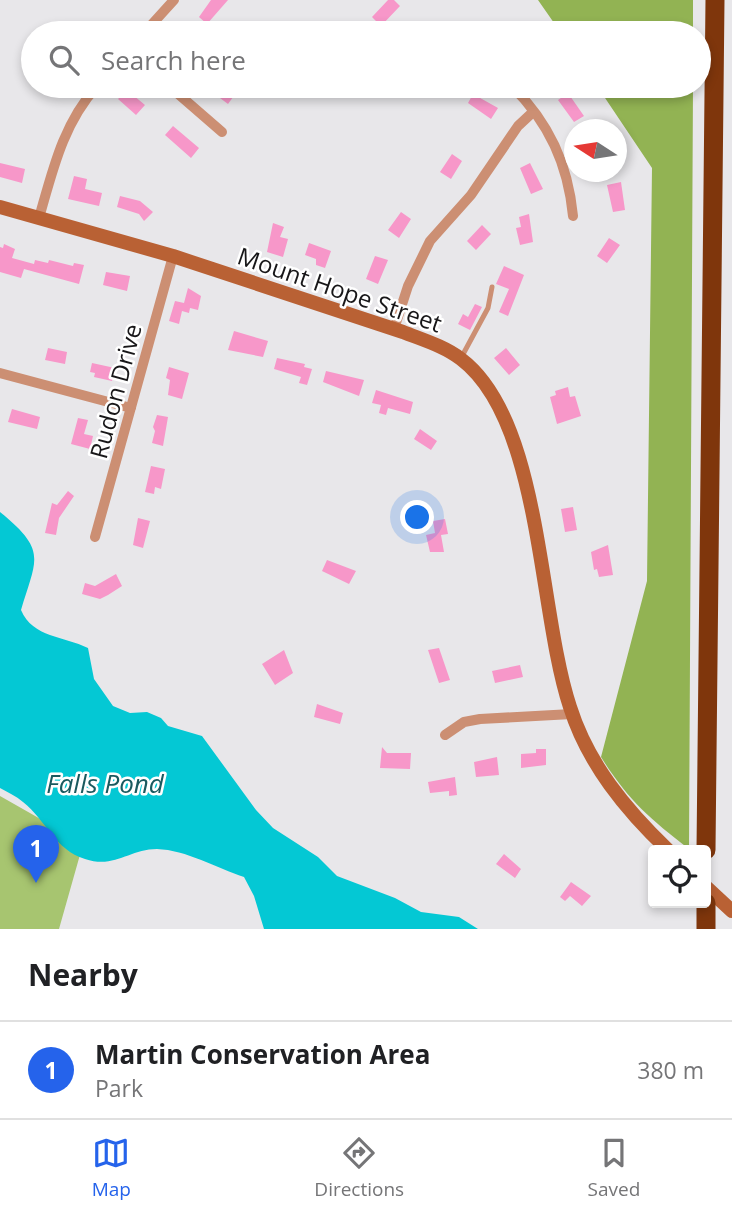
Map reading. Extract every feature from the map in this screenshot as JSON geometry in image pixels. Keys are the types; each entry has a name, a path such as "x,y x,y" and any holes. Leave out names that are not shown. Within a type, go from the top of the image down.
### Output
{"highway":[{"path":"705,845 715,0"},
{"path":"706,908 706,928"}],"street":[{"path":"155,21 174,0"},
{"path":"38,218 62,138 73,116 87,98"},
{"path":"183,98 222,132"},
{"path":"522,98 561,156 570,180 573,216"},
{"path":"394,329 408,286 430,241 471,194 518,126 533,112"},
{"name":"Mount Hope Street","path":"0,207 173,256 394,329 439,346 461,358 493,393 512,431 522,470 558,668 572,714 589,753 616,795 663,845"},
{"name":"Rudon Drive","path":"95,537 173,256"},
{"path":"0,373 131,408"},
{"path":"444,735 464,722 480,719 572,714"},
{"path":"711,892 732,911"}],"lane":[{"path":"461,358 488,308 492,288"}],"green space":[{"path":"538,0 693,0 693,21 553,21"},
{"path":"605,98 693,98 689,845 684,845 640,808 601,757 647,581 652,168 627,131 627,119 619,119"},
{"path":"0,796 51,825 85,837 59,929 0,929"}],"water":[{"name":"Falls Pond","path":"0,512 26,537 32,547 34,567 21,610 26,619 41,631 88,648 94,679 113,706 130,713 147,712 161,718 168,726 202,736 256,810 273,828 318,857 337,876 395,898 421,912 459,917 478,929 264,929 254,896 244,877 168,850 147,850 105,862 85,859 66,849 31,809 0,788"}],"building":[{"path":"211,0 228,0 210,21 204,21 199,17"},
{"path":"388,0 394,0 400,6 386,21 376,21 372,17"},
{"path":"137,98 145,105 136,115 118,99"},
{"path":"220,98 232,98 228,104"},
{"path":"471,98 480,98 498,108 491,119 468,103"},
{"path":"561,98 571,98 584,116 572,119 558,100"},
{"path":"173,126 199,148 191,158 165,135"},
{"path":"452,154 462,161 451,179 440,172"},
{"path":"0,163 25,169 22,183 0,177"},
{"path":"530,163 543,189 531,194 520,168"},
{"path":"74,176 87,179 85,189 102,193 99,206 68,199"},
{"path":"621,182 625,210 613,212 607,185"},
{"path":"120,196 140,201 153,212 144,221 139,214 117,207"},
{"path":"401,212 411,219 399,238 388,230"},
{"path":"529,214 533,242 520,245 516,228 521,227 519,217"},
{"path":"273,223 284,227 280,237 288,239 283,257 267,252"},
{"path":"482,225 491,234 476,250 467,241"},
{"path":"609,238 620,245 607,263 597,256"},
{"path":"309,243 331,251 325,268 316,265 316,259 305,255"},
{"path":"4,244 15,249 12,258 34,264 35,260 48,263 49,260 73,266 74,263 84,265 79,284 24,269 21,278 0,272 0,247 3,248"},
{"path":"375,256 388,260 378,284 366,279"},
{"path":"504,266 524,275 508,316 499,312 509,289 496,284"},
{"path":"106,272 130,276 127,291 103,285"},
{"path":"188,288 201,296 198,310 190,308 189,313 182,311 179,324 169,321 175,301 184,303"},
{"path":"475,304 482,307 470,330 458,324 463,314 468,317"},
{"path":"234,331 268,341 263,357 228,350"},
{"path":"48,348 67,352 65,364 45,360"},
{"path":"506,348 520,365 509,375 494,358"},
{"path":"277,358 305,364 304,367 312,369 307,385 299,383 301,377 274,369"},
{"path":"92,363 115,368 112,381 94,377 95,373 90,372"},
{"path":"169,367 189,373 182,399 168,395 170,380 166,378"},
{"path":"326,371 364,380 359,396 323,382"},
{"path":"568,387 570,397 575,396 581,416 557,424 550,397 556,395 555,391"},
{"path":"376,390 413,402 410,414 388,408 386,415 379,413 381,405 372,403"},
{"path":"12,409 40,417 37,429 8,422"},
{"path":"157,415 168,417 163,446 152,443"},
{"path":"78,418 88,420 84,434 93,436 90,449 71,444"},
{"path":"420,429 437,441 431,450 414,439"},
{"path":"151,466 165,469 161,489 155,487 154,494 145,492"},
{"path":"68,491 74,496 59,518 56,535 45,533 52,503 57,505"},
{"path":"573,507 577,530 565,532 561,509"},
{"path":"138,518 150,521 143,548 133,545"},
{"path":"445,519 448,534 441,535 444,552 430,552 426,535 435,533 433,521"},
{"path":"608,545 613,575 599,577 597,569 594,570 591,552"},
{"path":"327,560 356,571 349,584 322,571"},
{"path":"116,574 122,586 108,595 100,599 82,594 85,583 95,586"},
{"path":"439,648 450,680 439,683 428,650"},
{"path":"284,650 293,673 275,685 262,664"},
{"path":"520,665 523,677 495,683 492,671"},
{"path":"317,704 343,713 340,724 314,717"},
{"path":"382,747 387,753 411,753 410,769 380,768"},
{"path":"536,749 546,749 546,765 521,768 521,754 536,753"},
{"path":"497,757 499,775 476,777 474,762"},
{"path":"455,777 457,795 449,796 449,791 430,793 428,782"},
{"path":"504,854 521,869 515,878 496,864"},
{"path":"571,882 591,896 582,906 570,896 565,901 560,897"}],"place":[{"name":"Martin Conservation Area","path":"36,883"}]}
